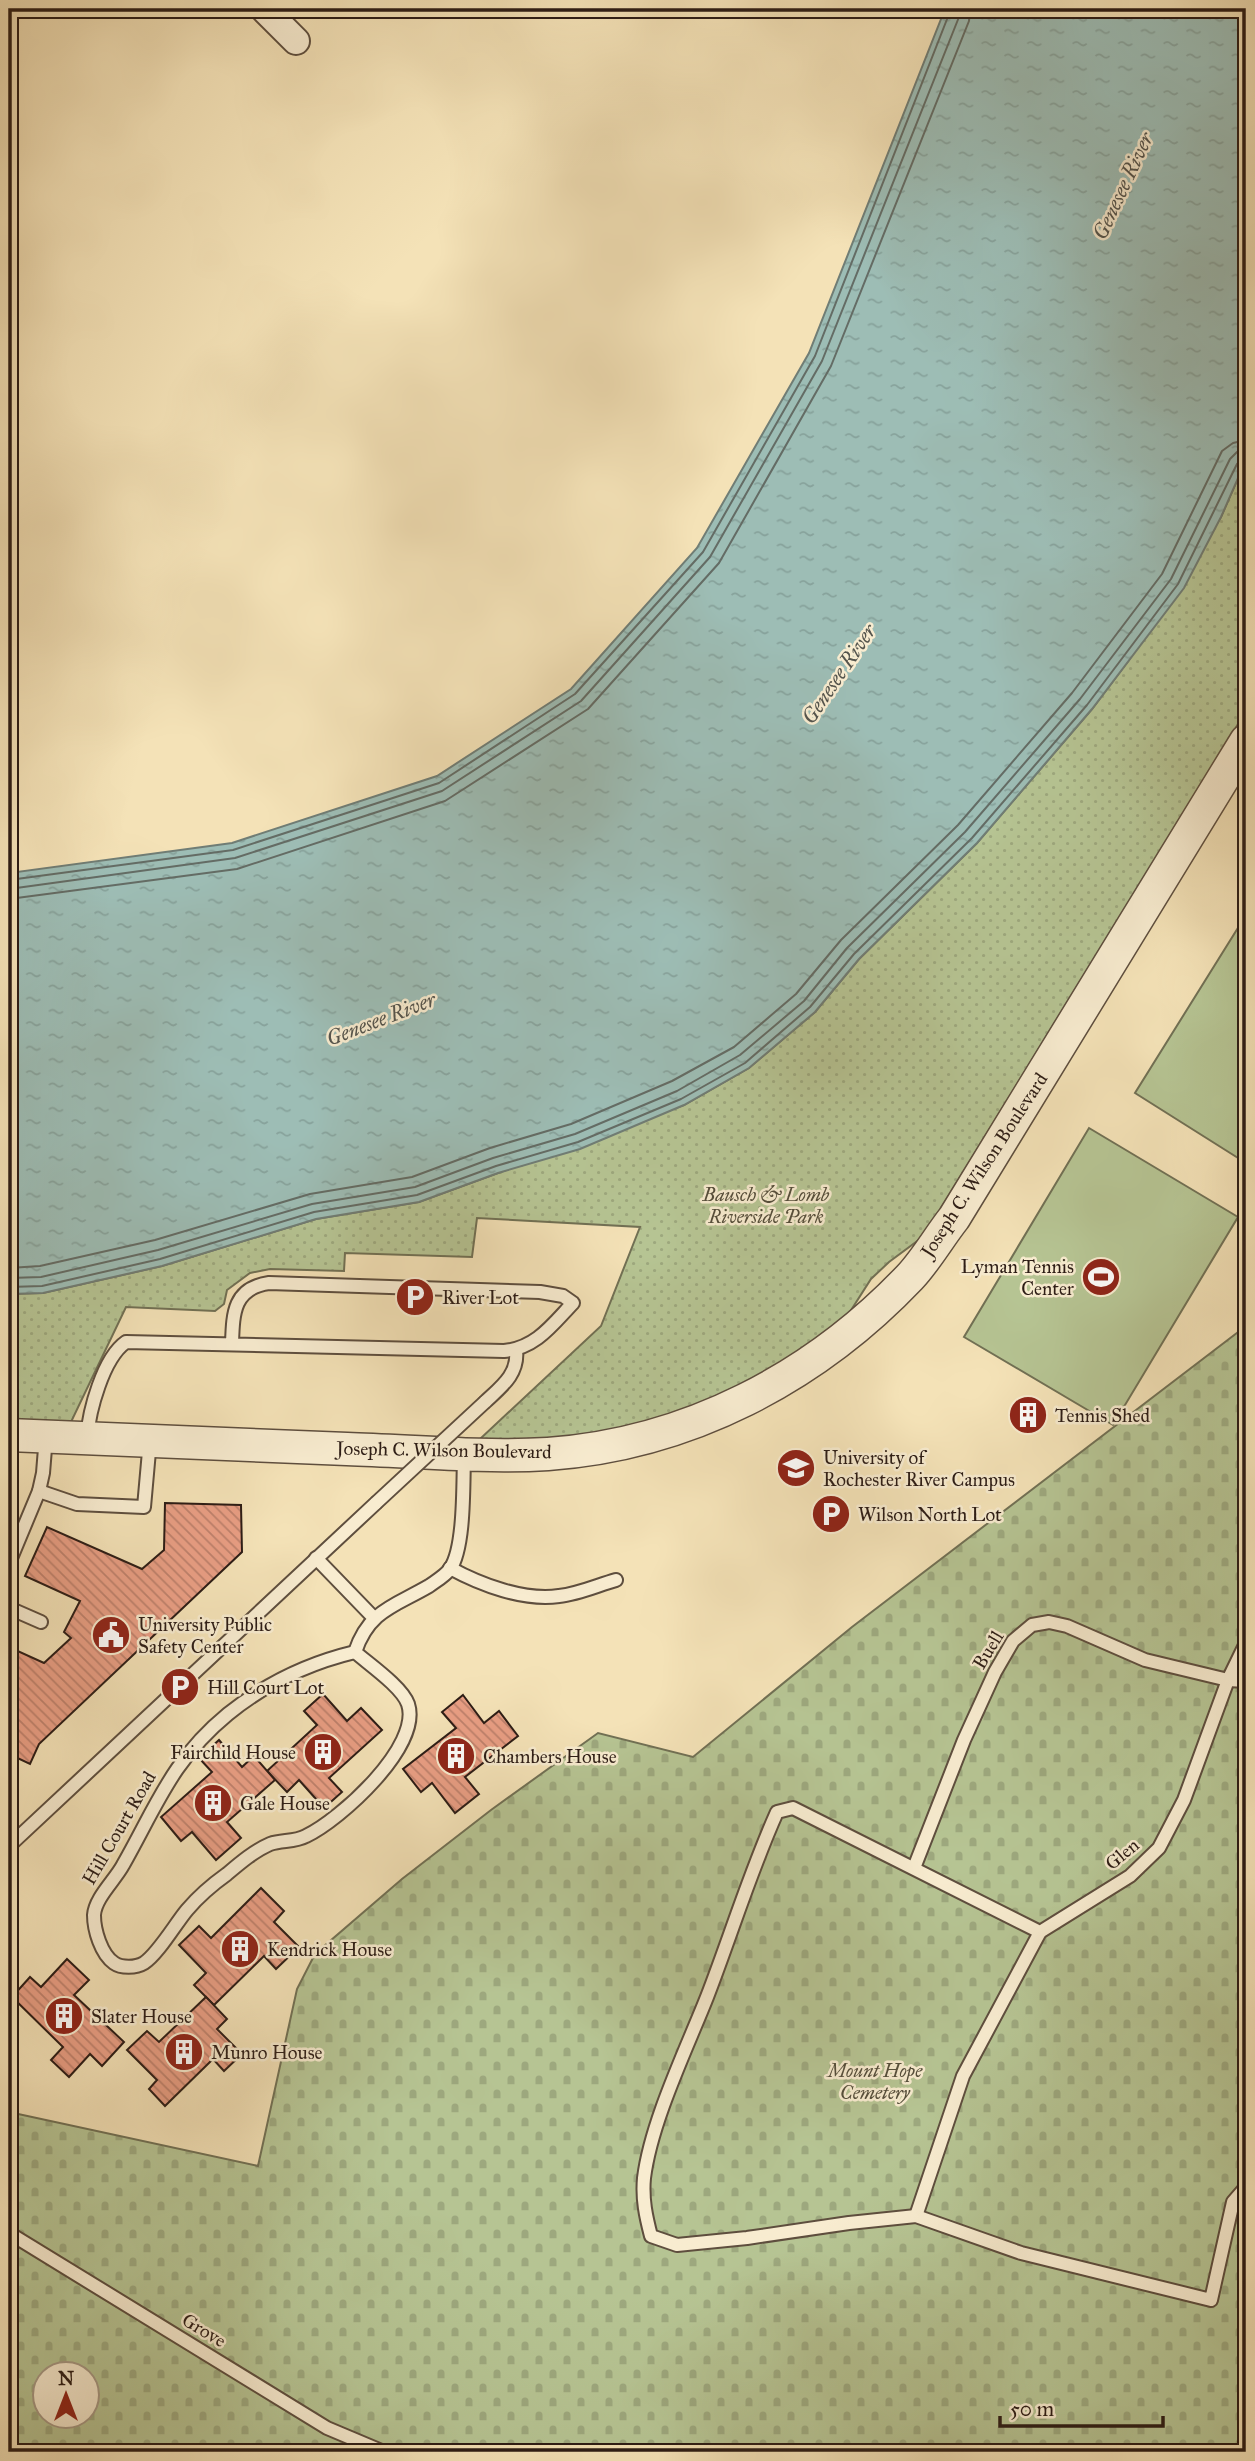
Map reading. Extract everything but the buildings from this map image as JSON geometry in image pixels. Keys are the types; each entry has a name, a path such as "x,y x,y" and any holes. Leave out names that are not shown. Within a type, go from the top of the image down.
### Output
{"street":[{"path":"264,9 296,40"},
{"name":"Joseph C. Wilson Boulevard","path":"9,1434 465,1454 546,1454 620,1445 694,1423 750,1398 805,1367 862,1323 912,1275 954,1218 1246,741"}],"lane":[{"path":"87,1438 89,1414 98,1387 118,1349 125,1342 475,1352 516,1350 537,1340 573,1303 563,1296 540,1292 269,1283 254,1286 239,1300 234,1313 232,1344"},
{"path":"9,1846 485,1402 513,1373 517,1361 516,1350"},
{"path":"9,1563 38,1491 43,1473 46,1436"},
{"path":"38,1491 77,1504 144,1507 150,1440"},
{"path":"355,1652 374,1618 391,1605 436,1581 450,1568 460,1533 465,1454"},
{"path":"316,1558 374,1618"},
{"path":"450,1568 486,1585 541,1597 570,1594 617,1580"},
{"path":"9,1608 41,1622"},
{"name":"Buell","path":"914,1868 964,1741 995,1672 1013,1642 1032,1625 1049,1622 1067,1626 1145,1660 1228,1680 1246,1681"},
{"name":"Glen","path":"1040,1932 1130,1876 1158,1848 1184,1800 1228,1680 1246,1643"},
{"name":"Hill Court Road","path":"355,1652 399,1691 408,1706 409,1724 406,1733 382,1772 350,1805 307,1836 289,1842 272,1843 221,1878 188,1908 144,1964 129,1967 115,1964 105,1955 98,1938 94,1914 163,1788 180,1763 212,1728 246,1700 304,1668 355,1652"},
{"path":"916,2216 963,2076 1040,1932 793,1808 777,1812 754,1864 723,1954 667,2099 647,2166 643,2203 651,2236 677,2245 747,2238 849,2222 916,2216 1021,2253 1210,2300 1233,2202 1246,2187"},
{"name":"Grove","path":"9,2233 327,2428 384,2452"}],"green space":[{"name":"Bausch & Lomb Riverside Park","path":"1246,460 1246,711 924,1236 871,1279 846,1318 808,1348 713,1400 660,1419 606,1432 552,1439 480,1439 601,1326 640,1227 477,1218 472,1257 345,1253 344,1271 270,1269 250,1273 227,1290 224,1304 215,1311 126,1307 71,1422 9,1420 9,1294 43,1293 162,1266 316,1219 419,1202 684,1105 749,1068 815,1012 859,959 977,843 1092,709 1129,660 1221,517"},
{"path":"1246,915 1246,1163 1135,1093"},
{"name":"Lyman Tennis Center","path":"1089,1128 1238,1217 1113,1425 964,1337"},
{"name":"Mount Hope Cemetery","path":"1246,1326 1246,2452 9,2452 9,2112 258,2166 297,1989 315,1954 402,1879 491,1810 598,1733 693,1757 852,1627"}],"water":[{"name":"Genesee River","path":"945,9 1246,9 1246,460 1221,517 1184,588 1092,709 977,843 859,959 815,1012 749,1068 684,1105 580,1149 498,1173 419,1202 316,1219 162,1266 43,1293 9,1294 9,873 232,843 437,776 571,689 697,548 809,353"}],"place":[{"name":"Lyman Tennis Center","path":"1101,1277"},
{"name":"River Lot","path":"415,1297"},
{"name":"Tennis Shed","path":"1028,1415"},
{"name":"University of Rochester River Campus","path":"796,1468"},
{"name":"Wilson North Lot","path":"831,1514"},
{"name":"University Public Safety Center","path":"111,1635"},
{"name":"Hill Court Lot","path":"180,1687"},
{"name":"Fairchild House","path":"323,1752"},
{"name":"Chambers House","path":"456,1756"},
{"name":"Gale House","path":"213,1803"},
{"name":"Kendrick House","path":"240,1949"},
{"name":"Slater House","path":"64,2016"},
{"name":"Munro House","path":"184,2052"}]}
